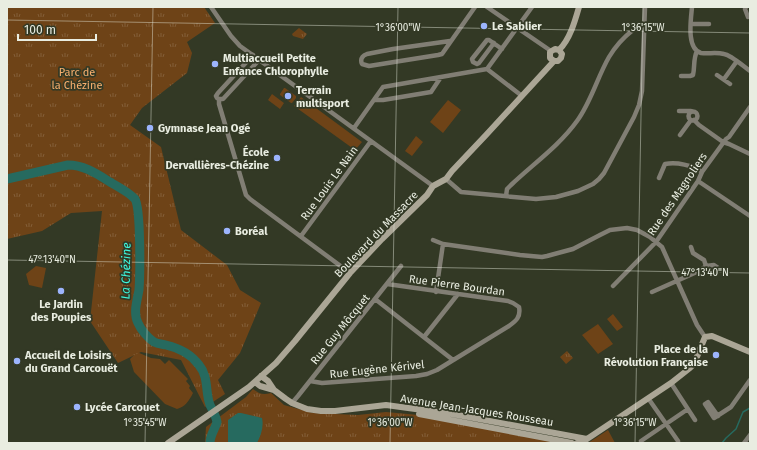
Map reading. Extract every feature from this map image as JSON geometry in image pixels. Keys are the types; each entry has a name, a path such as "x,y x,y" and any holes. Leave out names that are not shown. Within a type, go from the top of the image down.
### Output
{"street":[{"name":"Rue Louis Le Nain","path":"211,7 240,46 370,141 301,236"},
{"path":"450,41 367,54 364,55 361,62 362,64 369,66 442,54 475,7"},
{"path":"487,7 551,51"},
{"path":"354,128 383,87 487,69 532,7"},
{"path":"551,51 555,49 559,50 563,46 571,31 579,7"},
{"path":"446,179 461,192 536,199 556,197 573,193 586,188 599,179 612,159 639,105 642,91 645,7"},
{"path":"692,7 692,46 697,51 704,53 724,54 737,61 750,71"},
{"path":"746,7 745,9 748,17"},
{"path":"691,24 709,24"},
{"path":"506,196 507,189 560,142 578,120 614,50 633,30 644,27"},
{"path":"494,43 480,63 477,64 473,62 472,59 486,40 489,40 494,43 502,49"},
{"path":"551,51 549,56 551,60 558,61 562,54 559,50"},
{"path":"681,76 693,75 694,58 697,51"},
{"path":"253,55 216,97 219,99 219,104 246,195 350,273"},
{"path":"219,99 223,99 259,60"},
{"name":"Boulevard du Massacre","path":"168,443 255,382 274,365 350,273 382,239 428,195 433,186 446,179 554,61"},
{"path":"724,79 737,61"},
{"path":"487,69 522,96"},
{"path":"717,75 730,84"},
{"path":"374,100 383,100 431,92 441,77"},
{"name":"Rue des Magnoliers","path":"613,286 656,242 698,181 702,172 750,107"},
{"path":"679,111 688,110 697,115 697,118 692,120 680,135"},
{"path":"691,112 688,116 689,118 723,142 750,154"},
{"path":"370,141 433,186"},
{"path":"659,178 665,164 673,163 695,168 702,172"},
{"path":"698,181 750,216"},
{"path":"434,240 443,244 542,257 573,249 610,230 627,228 636,230 650,237 662,247 696,325 705,337"},
{"path":"436,292 443,244"},
{"path":"691,247 693,253 704,260 706,266"},
{"path":"652,292 699,271 706,266 714,265 726,273"},
{"name":"Rue Guy Môcquet","path":"292,403 401,266"},
{"name":"Rue Pierre Bourdan","path":"387,284 508,301 519,307 520,310"},
{"path":"424,337 458,294"},
{"path":"375,299 453,360"},
{"name":"Rue Eugène Kérivel","path":"310,381 322,383 427,374 438,370 509,326 517,320 520,315 520,310"},
{"path":"705,337 712,336 750,352"},
{"path":"577,443 587,439 671,383 694,364 705,337"},
{"name":"Avenue Jean-Jacques Rousseau","path":"261,376 268,381 274,390 281,396 306,409 336,411 364,409 386,405 452,414 587,439"},
{"path":"718,416 731,407 750,380"},
{"name":"Avenue Jean-Jacques Rousseau","path":"255,382 260,386 274,390"},
{"path":"671,383 696,420"},
{"path":"648,398 678,441"},
{"path":"641,440 688,408"},
{"name":"Avenue Jean-Jacques Rousseau","path":"364,409 387,410 431,416 572,443"},
{"path":"744,443 750,435"}],"green space":[{"name":"Parc de la Chézine","path":"7,7 204,7 215,23 187,42 192,53 187,73 142,108 130,125 161,147 181,230 227,265 240,290 261,303 240,353 218,380 225,394 205,407 181,360 141,352 118,363 90,321 102,211 71,213 42,231 7,239"},
{"path":"299,28 307,34 303,39 293,36 292,34"},
{"name":"Terrain multisport","path":"284,88 296,96 292,103 280,95"},
{"path":"272,94 284,103 280,109 268,100"},
{"path":"301,97 362,142 355,150 294,106"},
{"path":"448,100 461,110 443,133 430,122"},
{"path":"416,136 423,142 412,156 405,151"},
{"path":"36,266 46,268 42,288 29,285 26,274"},
{"path":"613,314 623,327 617,331 607,319"},
{"path":"598,324 613,344 598,354 582,335"},
{"path":"567,351 573,358 566,364 560,357"},
{"path":"137,352 151,358 160,359 165,364 169,360 188,379 186,381 193,393 185,405 177,409 165,404 134,372 130,359"},
{"path":"253,389 261,394 271,393 284,405 313,413 358,415 386,412 419,415 561,443 205,443 206,427 246,397"},
{"path":"608,430 615,443 588,443"}],"water":[{"path":"238,413 262,418 262,431 257,443 228,443 228,420"}],"waterway":[{"name":"La Chézine","path":"7,179 68,165 74,165 95,173 130,194 135,199 137,205 140,243 139,290 136,307 136,315 139,326 154,342 176,348 184,352 196,361 202,370 206,380 210,405 217,422 210,443"},
{"path":"722,443 736,429 743,412 750,408"}],"place":[{"name":"Le Sablier","path":"484,26"},
{"name":"Multiaccueil Petite Enfance Chlorophylle","path":"215,64"},
{"name":"Terrain multisport","path":"288,96"},
{"name":"Gymnase Jean Ogé","path":"150,128"},
{"name":"École Dervallières-Chézine","path":"277,158"},
{"name":"Boréal","path":"227,231"},
{"name":"Le Jardin des Poupies","path":"61,291"},
{"name":"Place de la Révolution Française","path":"716,355"},
{"name":"Accueil de Loisirs du Grand Carcouët","path":"17,361"},
{"name":"Lycée Carcouet","path":"77,407"}]}
